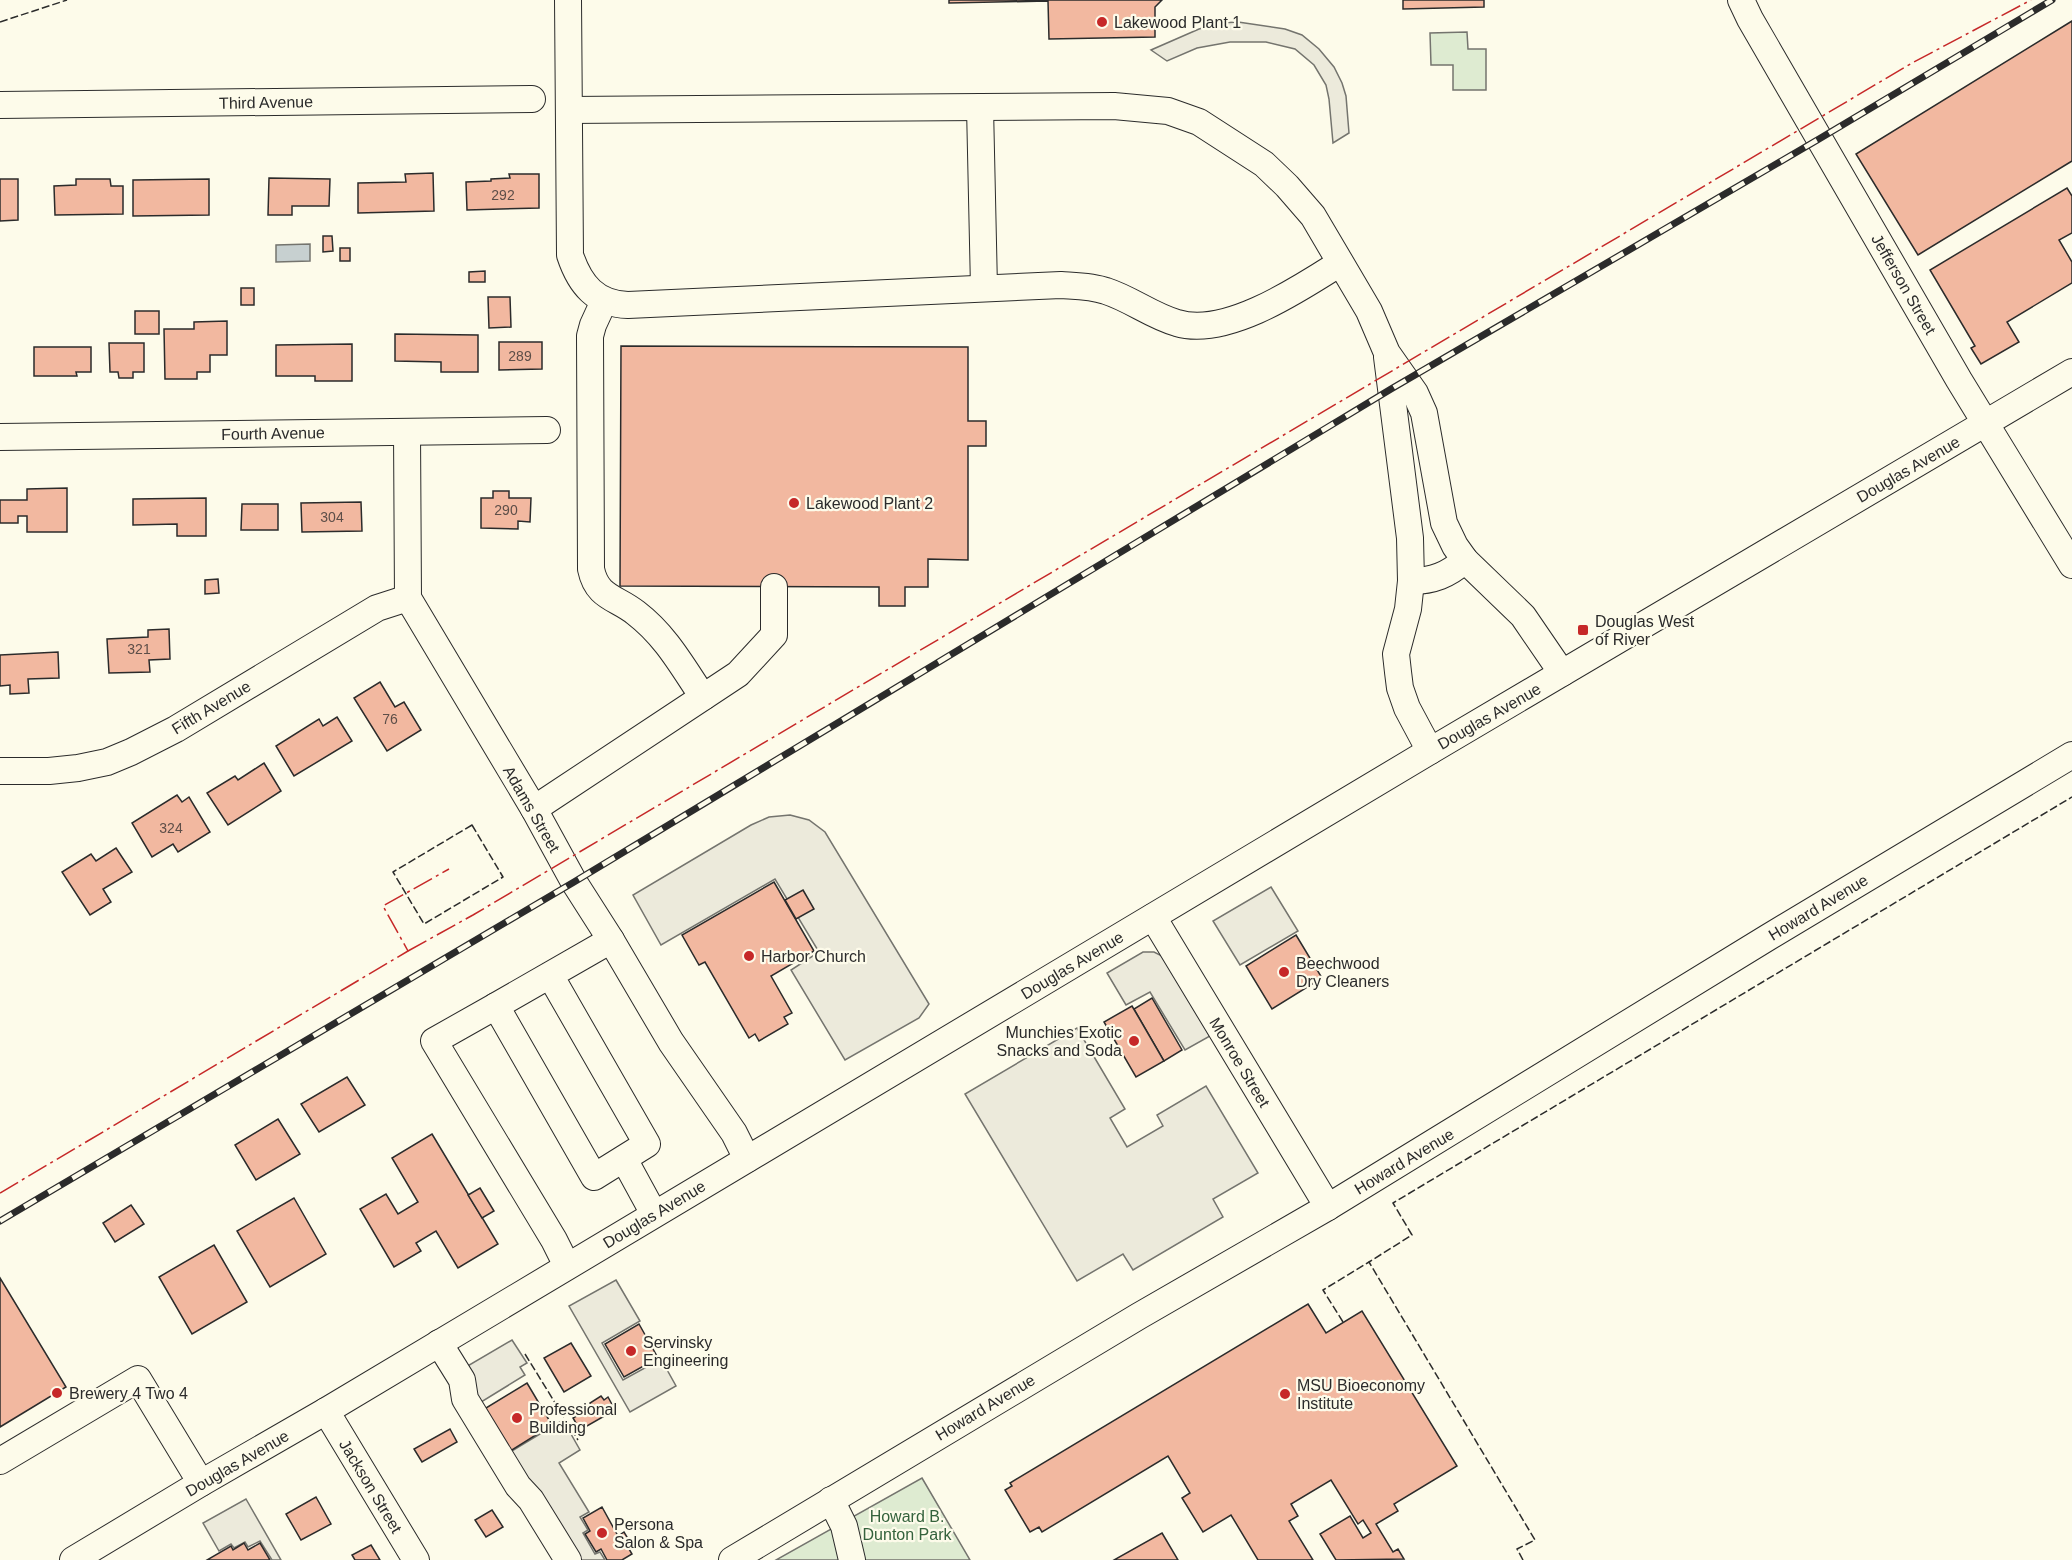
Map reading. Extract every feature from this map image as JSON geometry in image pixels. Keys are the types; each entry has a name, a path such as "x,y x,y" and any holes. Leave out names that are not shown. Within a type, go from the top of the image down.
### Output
{"street":[{"path":"568,0 570,255 582,282 604,301 616,305 628,305 1060,285 1103,290 1160,317 1178,324 1198,327 1220,325 1259,309 1309,283 1340,263"},
{"name":"Jefferson Street","path":"1741,0 1959,380 2072,565"},
{"name":"Third Avenue","path":"0,105 532,99"},
{"path":"980,107 984,288"},
{"path":"569,110 1125,107 1168,111 1192,118 1235,143 1264,164 1287,186 1312,216 1369,311 1387,353 1415,393 1424,413 1444,523 1455,546 1465,560 1523,616 1562,673"},
{"path":"604,301 590,336 591,569 593,581 601,591 635,612 661,635 703,697"},
{"path":"1387,353 1410,538 1411,581 1408,609 1396,654 1400,688 1407,708 1430,751"},
{"name":"Douglas Avenue","path":"73,1560 1430,751 2072,372"},
{"name":"Fourth Avenue","path":"0,437 547,430"},
{"path":"407,432 408,598"},
{"path":"1411,581 1427,581 1444,576 1465,560"},
{"path":"534,809 738,674 774,635 774,586"},
{"name":"Fifth Avenue","path":"0,771 49,771 107,762 176,729 377,608 408,598"},
{"name":"Adams Street","path":"408,598 534,809 574,882 671,1042 734,1133 747,1159"},
{"name":"Howard Avenue","path":"732,1560 1139,1316 1328,1207 1767,938 2072,755"},
{"name":"Monroe Street","path":"1153,916 1328,1207"},
{"path":"567,1266 554,1240 434,1041 611,940"},
{"path":"496,1006 594,1177 647,1144 550,975"},
{"path":"624,1159 654,1214"},
{"path":"439,1342 462,1380 465,1399 518,1486 531,1500 568,1560"},
{"path":"0,1461 138,1379 201,1483"},
{"name":"Jackson Street","path":"326,1411 416,1560"},
{"path":"831,1500 844,1526 852,1560"}],"green space":[{"path":"1467,32 1468,49 1486,49 1486,90 1453,90 1453,65 1431,65 1430,33"},
{"name":"Howard B. Dunton Park","path":"922,1478 970,1560 776,1560"}],"shaded area":[{"path":"1238,22 1285,29 1302,35 1319,49 1334,67 1342,83 1346,96 1349,133 1333,143 1326,85 1314,65 1295,49 1266,42 1230,42 1197,48 1167,61 1151,50 1199,29 1221,23"},
{"path":"310,244 310,261 276,262 276,245"},
{"path":"790,815 809,820 825,832 929,1004 919,1018 845,1060 791,970 819,952 775,879 661,945 633,895 751,825 769,817"},
{"path":"1271,887 1298,931 1240,965 1213,921"},
{"path":"1143,952 1154,952 1162,956 1210,1036 1185,1050 1150,992 1126,1005 1107,973"},
{"path":"1077,1028 1125,1109 1110,1118 1127,1147 1163,1126 1157,1115 1206,1086 1258,1173 1213,1199 1223,1217 1133,1270 1123,1254 1077,1281 965,1094"},
{"path":"616,1280 640,1321 602,1343 623,1380 661,1359 676,1386 630,1412 569,1306"},
{"path":"512,1340 527,1363 520,1367 525,1375 478,1404 459,1371"},
{"path":"563,1420 580,1450 559,1463 589,1512 580,1517 588,1530 583,1533 595,1554 600,1552 605,1560 576,1560 507,1454"},
{"path":"246,1499 281,1560 272,1560 260,1541 248,1547 245,1542 234,1548 231,1544 219,1551 203,1523"}],"building":[{"name":"Lakewood Plant 1","path":"949,0 1162,0 1155,7 1155,37 1049,39 1048,1 949,3"},
{"path":"1403,0 1484,0 1484,7 1403,9"},
{"path":"2072,21 2072,161 1918,255 1856,154"},
{"path":"433,173 434,211 358,213 358,183 406,182 405,174"},
{"path":"509,174 539,174 539,208 467,210 466,182 510,178"},
{"path":"269,178 330,179 329,206 292,206 292,215 268,215"},
{"path":"0,179 18,179 18,220 0,221"},
{"path":"76,179 110,179 111,186 123,186 123,214 55,215 54,186 76,185"},
{"path":"209,179 209,215 133,216 133,180"},
{"path":"2067,188 2072,196 2072,233 2059,240 2072,262 2072,283 2007,322 2019,342 1981,364 1971,348 1975,346 1930,270"},
{"path":"323,236 332,236 333,251 323,252"},
{"path":"340,248 350,248 350,261 340,261"},
{"path":"485,271 485,282 469,282 469,272"},
{"path":"241,288 254,288 254,305 241,305"},
{"path":"488,297 510,297 511,327 489,328"},
{"path":"135,311 159,311 159,334 135,334"},
{"path":"227,321 227,355 210,355 210,372 197,372 197,379 165,379 164,329 194,329 194,322"},
{"path":"395,334 478,335 478,372 441,372 441,362 395,361"},
{"path":"499,342 542,342 542,369 499,370"},
{"path":"109,343 144,343 144,372 133,372 133,378 119,378 118,372 110,372"},
{"path":"352,344 352,381 315,381 315,376 276,376 276,345"},
{"name":"Lakewood Plant 2","path":"621,346 968,347 968,421 986,421 986,446 968,446 968,560 928,559 928,587 905,587 905,606 879,606 879,587 620,586"},
{"path":"34,347 91,347 91,372 76,372 77,376 34,376"},
{"path":"67,488 67,532 27,532 27,516 18,516 18,523 0,523 0,500 27,500 27,489"},
{"path":"493,491 509,491 509,498 531,498 530,522 518,521 518,529 481,528 481,498 493,498"},
{"path":"206,498 206,536 177,536 177,524 133,525 133,499"},
{"path":"361,502 362,531 302,532 301,503"},
{"path":"242,504 278,504 278,530 241,530"},
{"path":"218,579 219,593 205,594 205,580"},
{"path":"169,629 170,659 149,660 150,672 109,673 107,639 148,637 148,630"},
{"path":"58,652 59,678 28,679 29,693 10,694 10,685 0,686 0,655"},
{"path":"380,682 395,707 404,702 421,730 387,751 354,698"},
{"path":"337,717 352,741 294,776 276,746 319,719 323,726"},
{"path":"264,763 281,791 228,825 207,793 235,776 238,780"},
{"path":"177,795 182,802 189,797 210,832 178,852 173,844 152,857 132,823"},
{"path":"116,848 132,872 103,889 111,902 90,915 62,872 91,854 96,861"},
{"name":"Harbor Church","path":"774,882 814,951 771,976 792,1013 784,1017 788,1024 759,1041 755,1034 749,1038 705,962 699,965 682,935"},
{"path":"803,890 814,909 796,919 785,900"},
{"name":"Beechwood Dry Cleaners","path":"1296,935 1322,978 1272,1009 1246,966"},
{"path":"1152,998 1182,1050 1164,1061 1134,1009"},
{"name":"Munchies Exotic Snacks and Soda","path":"1132,1006 1164,1061 1136,1077 1104,1022"},
{"path":"347,1077 365,1105 319,1132 301,1104"},
{"path":"278,1119 300,1154 256,1180 235,1145"},
{"path":"432,1134 498,1244 458,1268 436,1231 416,1243 421,1251 394,1267 360,1209 386,1194 398,1214 418,1202 392,1158"},
{"path":"480,1188 494,1211 482,1218 468,1195"},
{"path":"294,1198 326,1254 270,1287 237,1231"},
{"path":"131,1205 144,1224 115,1242 103,1223"},
{"path":"214,1245 247,1302 192,1334 159,1277"},
{"path":"0,1278 66,1387 0,1427"},
{"name":"MSU Bioeconomy Institute","path":"1308,1304 1326,1333 1362,1311 1457,1466 1394,1504 1398,1511 1376,1524 1393,1552 1398,1549 1404,1559 1336,1560 1320,1534 1350,1516 1363,1538 1371,1533 1363,1520 1358,1524 1331,1480 1291,1504 1298,1516 1289,1521 1313,1560 1258,1560 1231,1515 1203,1532 1182,1498 1190,1493 1168,1456 1042,1532 1039,1527 1030,1532 1005,1490 1012,1486 1010,1483"},
{"name":"Servinsky Engineering","path":"639,1324 658,1358 624,1377 605,1344"},
{"path":"571,1343 591,1376 564,1392 544,1358"},
{"name":"Professional Building","path":"527,1383 552,1425 507,1453 481,1411"},
{"path":"601,1396 604,1400 608,1397 615,1410 580,1430 573,1418 592,1407 590,1403"},
{"path":"450,1429 457,1442 422,1462 414,1449"},
{"path":"316,1497 331,1524 301,1540 286,1514"},
{"name":"Persona Salon & Spa","path":"602,1507 618,1536 624,1532 633,1547 629,1549 632,1554 622,1560 607,1560 601,1549 596,1552 585,1534 590,1531 583,1518"},
{"path":"492,1510 503,1527 486,1537 475,1520"},
{"path":"1162,1533 1178,1560 1114,1560"},
{"path":"244,1543 248,1550 260,1543 270,1560 207,1560 231,1546 233,1550"},
{"path":"371,1545 380,1560 355,1560 352,1555"}],"railway":[{"path":"0,1221 574,882 1391,389 2052,0"}],"fence":[{"path":"0,22 67,0"},
{"path":"1523,1560 1517,1549 1535,1540 1369,1262 1412,1235 1393,1203 2072,797"},
{"path":"472,825 503,877 424,924 393,872 472,825"},
{"path":"1343,1322 1323,1290 1369,1262"},
{"path":"525,1354 578,1440"}],"power":[{"path":"408,951 473,915 1912,63 2031,0"},
{"path":"0,1193 408,951 383,906 449,869"}],"place":[{"name":"Lakewood Plant 1","path":"1102,22"},
{"name":"Lakewood Plant 2","path":"794,503"},
{"name":"Douglas West of River","path":"1583,630"},
{"name":"Harbor Church","path":"749,956"},
{"name":"Beechwood Dry Cleaners","path":"1284,972"},
{"name":"Munchies Exotic Snacks and Soda","path":"1134,1041"},
{"name":"Servinsky Engineering","path":"631,1351"},
{"name":"Brewery 4 Two 4","path":"57,1393"},
{"name":"MSU Bioeconomy Institute","path":"1285,1394"},
{"name":"Professional Building","path":"517,1418"},
{"name":"Persona Salon & Spa","path":"602,1533"}]}
